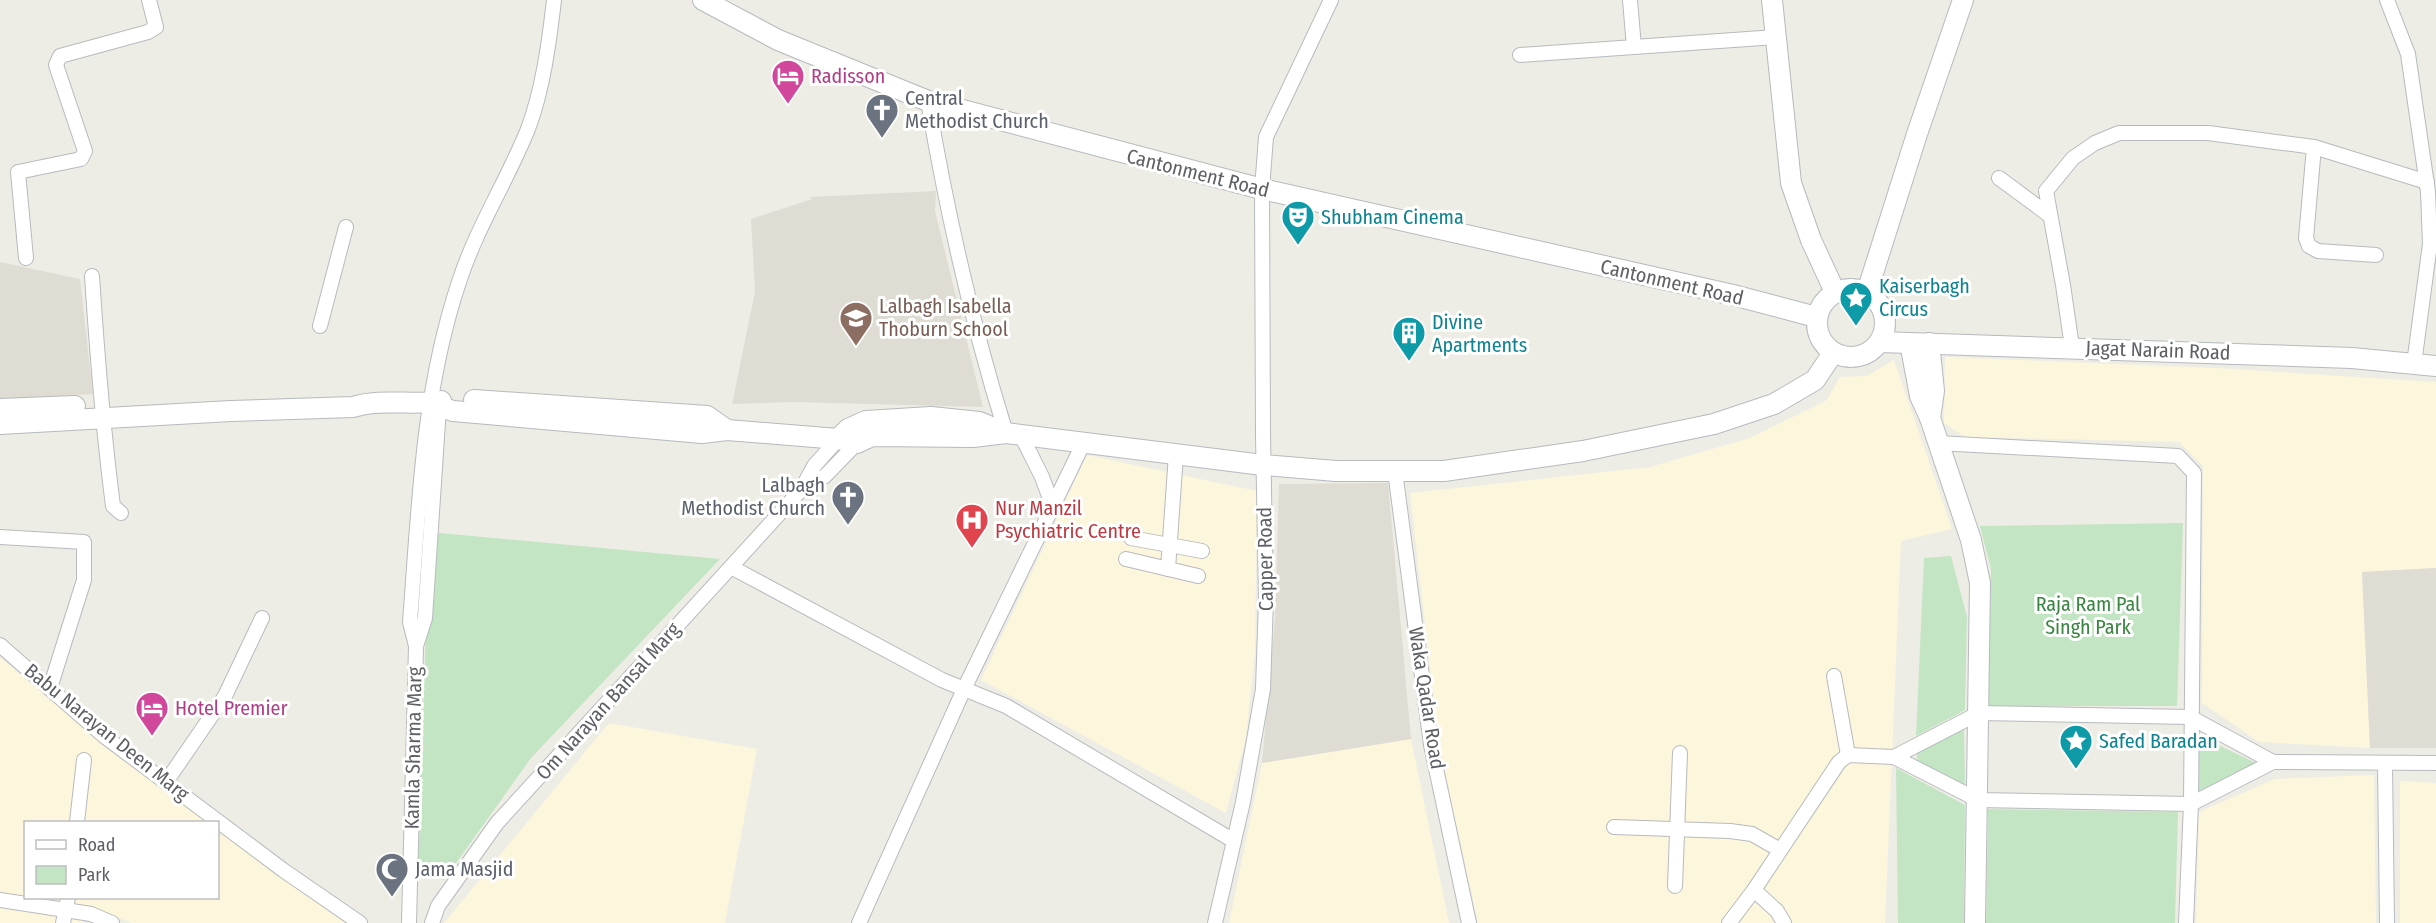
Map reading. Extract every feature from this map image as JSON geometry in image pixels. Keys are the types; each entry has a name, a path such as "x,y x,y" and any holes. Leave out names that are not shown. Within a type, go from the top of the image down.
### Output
{"street":[{"path":"26,258 18,172 81,159 85,151 56,65 57,60 60,56 148,32 156,27 149,0"},
{"name":"Kamla Sharma Marg","path":"409,923 416,646 425,618 424,529 438,356 459,282 528,128 539,89 554,0"},
{"name":"Cantonment Road","path":"703,0 778,40 928,100 1262,189 1733,295 1816,317"},
{"name":"Capper Road","path":"1215,923 1234,842 1263,689 1266,599 1262,189 1266,137 1331,0"},
{"path":"1630,0 1634,47"},
{"path":"1772,0 1791,183 1811,240 1835,292"},
{"path":"1867,292 1917,134 1963,0"},
{"path":"2387,0 2408,54 2430,190 2430,244 2414,364"},
{"path":"1520,55 1776,38"},
{"path":"928,100 943,193 982,356 1013,434 1042,477 1053,507"},
{"path":"2072,347 2046,191 2073,159 2095,143 2120,133 2208,133 2314,147 2430,190"},
{"path":"2314,147 2306,238 2309,246 2318,251 2376,255"},
{"path":"1999,178 2049,215"},
{"path":"320,326 346,227"},
{"path":"92,276 101,412 113,506 121,513"},
{"path":"1845,288 1857,288 1867,292 1879,302 1885,315 1885,328 1880,342 1871,351 1859,357 1845,357 1833,353 1822,343 1816,329 1816,317 1822,303 1835,292 1845,288"},
{"name":"Jagat Narain Road","path":"1880,342 2352,358 2436,366"},
{"path":"1919,343 1920,396 1930,417 1971,540 1980,583 1975,923"},
{"path":"0,409 101,412 353,407 370,402 434,405 455,398 707,417 727,430 848,441 872,436 973,437 1013,434 1263,465 1336,471 1444,471 1583,451 1714,424 1774,404 1815,380 1833,353"},
{"path":"0,424 101,412"},
{"path":"801,490 814,466 848,441"},
{"path":"801,490 825,476 848,441"},
{"path":"859,923 964,689 1084,442"},
{"path":"1938,443 2178,456 2194,473 2191,804 2186,923"},
{"path":"1168,569 1176,454"},
{"name":"Waka Qadar Road","path":"1395,471 1431,745 1469,923"},
{"name":"Om Narayan Bansal Marg","path":"432,923 438,906 497,823 801,490"},
{"path":"0,537 84,542 84,580 50,688"},
{"path":"1131,538 1202,551"},
{"path":"1126,559 1198,576"},
{"path":"731,567 942,680 1006,706 1234,842"},
{"path":"166,782 225,696 262,618"},
{"name":"Babu Narayan Deen Marg","path":"0,645 104,736 218,821"},
{"path":"1834,676 1848,754"},
{"path":"1894,757 1979,713 2190,717 2273,762"},
{"path":"1675,886 1680,753"},
{"path":"1729,923 1754,890 1839,762 1848,754 1894,757 1978,800 2191,804 2273,762 2436,764"},
{"path":"77,821 84,760"},
{"path":"2385,763 2387,923"},
{"name":"Babu Narayan Deen Marg","path":"219,822 283,870 360,923"},
{"path":"1614,827 1752,834 1780,850"},
{"path":"1754,890 1777,910 1784,923"},
{"path":"0,900 91,914 112,923"}],"shaded area":[{"name":"Lalbagh Isabella Thoburn School","path":"936,191 935,211 983,407 793,402 732,404 755,292 751,219 812,199 810,197"},
{"path":"0,262 80,279 93,394 0,399"},
{"path":"1945,357 2216,368 2436,382 2436,568 2362,572 2370,748 2259,742 2202,703 2203,466 2179,442 1965,437 1944,423"},
{"path":"1894,360 1952,529 1901,541 1885,923 1478,923 1439,746 1410,493 1650,467 1750,438 1827,400 1840,377 1867,376"},
{"path":"1087,455 1257,491 1255,652 1246,737 1226,813 981,680"},
{"path":"1388,483 1411,739 1262,763 1275,619 1279,484"},
{"path":"2436,568 2436,748 2370,748 2362,572"},
{"path":"0,657 100,742 208,821 24,821 24,899 219,899 219,830 345,923 131,923 92,906 83,923 0,923"},
{"path":"609,723 757,749 725,923 444,923"},
{"path":"1411,739 1449,923 1229,923 1262,763"},
{"path":"2374,775 2376,923 2196,923 2199,812 2275,779"},
{"path":"2400,781 2436,783 2436,923 2400,923"}],"green space":[{"name":"Raja Ram Pal Singh Park","path":"2183,523 2177,706 1988,706 1991,569 1980,526"},
{"path":"429,532 720,559 531,758 444,880 418,873"},
{"path":"1951,556 1967,617 1965,710 1916,736 1924,558"},
{"path":"1964,729 1965,787 1917,764 1917,751"},
{"path":"2197,735 2258,764 2199,791"},
{"path":"1896,768 1965,805 1964,923 1898,923"},
{"path":"1988,809 2178,812 2175,923 1986,923"}],"place":[{"name":"Radisson","path":"788,105"},
{"name":"Central Methodist Church","path":"882,139"},
{"name":"Shubham Cinema","path":"1298,246"},
{"name":"Kaiserbagh Circus","path":"1856,327"},
{"name":"Lalbagh Isabella Thoburn School","path":"856,347"},
{"name":"Divine Apartments","path":"1409,362"},
{"name":"Lalbagh Methodist Church","path":"848,526"},
{"name":"Nur Manzil Psychiatric Centre","path":"972,549"},
{"name":"Hotel Premier","path":"152,737"},
{"name":"Safed Baradan","path":"2076,770"},
{"name":"Jama Masjid","path":"392,898"}]}
